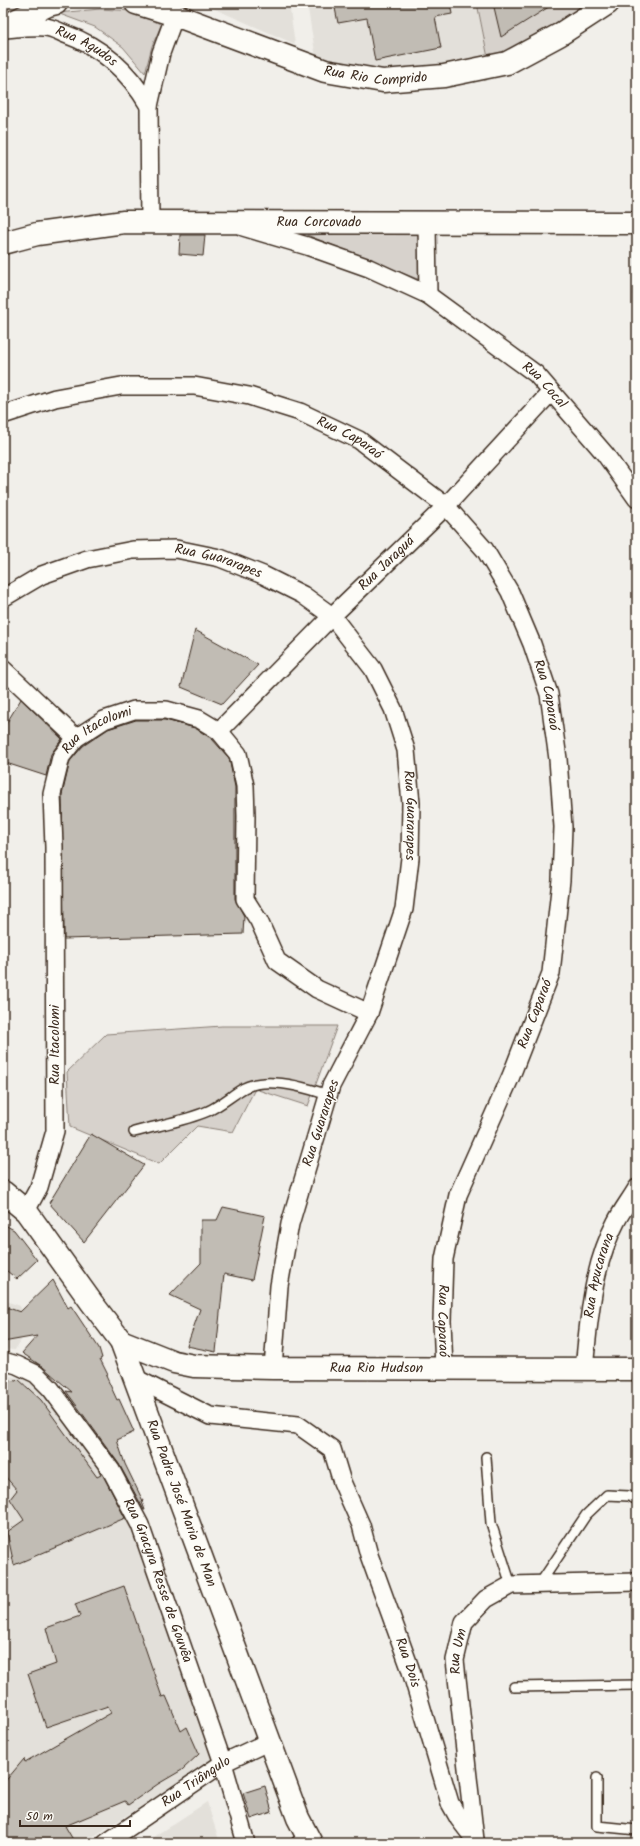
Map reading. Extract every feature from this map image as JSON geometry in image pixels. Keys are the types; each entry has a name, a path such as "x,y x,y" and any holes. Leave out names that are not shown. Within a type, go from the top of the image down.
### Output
{"street":[{"path":"3,28 48,5 56,3"},
{"name":"Rua Rio Comprido","path":"136,3 175,15 326,71 382,81 444,76 507,63 560,35 608,3"},
{"name":"Rua Agudos","path":"150,223 149,106 161,53 175,15"},
{"name":"Rua Agudos","path":"3,28 46,27 78,38 104,54 122,69 138,86 149,106"},
{"name":"Rua Corcovado","path":"3,243 38,234 124,222 637,223"},
{"name":"Rua Cocal","path":"226,222 314,248 369,268 428,295 536,374 605,454 637,500"},
{"path":"427,222 428,295"},
{"name":"Rua Caparaó","path":"3,414 55,398 121,386 194,386 249,396 300,412 359,440 446,506 485,550 510,592 532,644 549,694 558,758 563,827 561,880 551,973 511,1076 458,1195 444,1259 442,1313 444,1368"},
{"name":"Rua Jaraguá","path":"218,731 332,616 446,506 551,392"},
{"name":"Rua Guararapes","path":"3,598 42,575 87,559 133,550 176,549 220,558 263,575 303,595 332,616 373,669 393,709 406,750 411,803 410,858 404,909 369,1013 331,1086 290,1224 279,1286 273,1368"},
{"path":"3,670 76,738"},
{"name":"Rua Itacolomi","path":"26,1211 39,1187 55,1130 54,847 52,794 62,757 76,738 104,720 134,710 166,710 199,719 218,731 238,754 245,786 245,899 259,921 277,960 317,989 369,1013"},
{"name":"Rua Apucarana","path":"584,1369 592,1297 602,1256 616,1222 637,1188"},
{"name":"Rua Padre José Maria de Man","path":"3,1192 26,1211 121,1341 270,1741 298,1818 304,1840"},
{"name":"Rua Rio Hudson","path":"121,1341 174,1362 194,1366 273,1368 637,1369"},
{"name":"Rua Gracyra Resse de Gouvêa","path":"3,1361 17,1365 36,1374 51,1389 111,1470 140,1524 223,1763 246,1843"},
{"name":"Rua Dois","path":"135,1378 210,1416 298,1425 332,1449 342,1482 361,1524 369,1555 410,1668 450,1804 458,1819 475,1842"},
{"name":"Rua Um","path":"475,1842 455,1660 464,1622 486,1599 511,1585 637,1582"},
{"name":"Rua Triângulo","path":"106,1843 223,1763 270,1741"}],"lane":[{"path":"134,1132 208,1110 246,1087 254,1084 301,1086 328,1095"},
{"path":"486,1457 491,1523 511,1585"},
{"path":"539,1585 586,1516 608,1496 628,1496 637,1500"},
{"path":"514,1687 637,1685"},
{"path":"597,1778 597,1826 637,1830"}],"shaded area":[{"path":"3,3 20,3 3,12"},
{"path":"201,3 289,3 295,44"},
{"path":"307,3 477,3 489,63 430,72 363,70 316,58"},
{"path":"477,3 590,3 559,24 489,63"},
{"path":"100,9 134,11 164,19 152,46 145,73 123,47 95,27 57,13"},
{"path":"420,231 420,280 307,235"},
{"path":"222,1026 337,1026 308,1106 255,1089 233,1132 197,1126 159,1164 70,1127 67,1072 106,1034"},
{"path":"3,1300 20,1306 29,1327 15,1350 3,1349"},
{"path":"3,1375 43,1382 124,1506 213,1761 83,1843 3,1843"},
{"path":"207,1802 220,1843 144,1843"}],"building":[{"path":"334,3 450,3 452,14 435,17 441,48 375,61 367,18 338,23"},
{"path":"493,3 555,3 501,37"},
{"path":"180,235 205,235 203,256 179,254"},
{"path":"195,630 258,665 222,704 181,687"},
{"path":"21,699 62,739 51,754 46,776 3,762 3,733 6,724"},
{"path":"136,720 165,720 195,728 212,739 229,758 235,787 235,899 244,916 243,934 64,939 62,795 70,761 83,746 108,729"},
{"path":"91,1134 144,1165 84,1242 49,1203"},
{"path":"223,1207 265,1216 252,1280 224,1274 216,1352 187,1346 200,1309 170,1295 201,1263 201,1220 217,1220"},
{"path":"3,1224 14,1230 37,1260 17,1279 3,1268"},
{"path":"53,1280 68,1308 71,1306 99,1348 102,1358 100,1359 108,1375 106,1376 117,1400 119,1399 134,1432 117,1440 125,1464 143,1501 145,1510 119,1464 66,1391 72,1392 43,1367 22,1353 37,1336 3,1342 3,1306 20,1312"},
{"path":"3,1379 16,1381 18,1379 41,1400 97,1477 101,1475 99,1470 103,1475 125,1518 14,1565 7,1532 24,1520 10,1499 17,1490 3,1474"},
{"path":"124,1586 162,1697 166,1696 181,1731 187,1727 199,1754 182,1770 158,1784 128,1805 125,1801 65,1826 75,1843 3,1843 3,1784 24,1759 25,1762 111,1713 108,1706 46,1727 28,1674 56,1664 46,1628 80,1616 75,1604"},
{"path":"265,1786 272,1812 251,1819 243,1793"}]}
